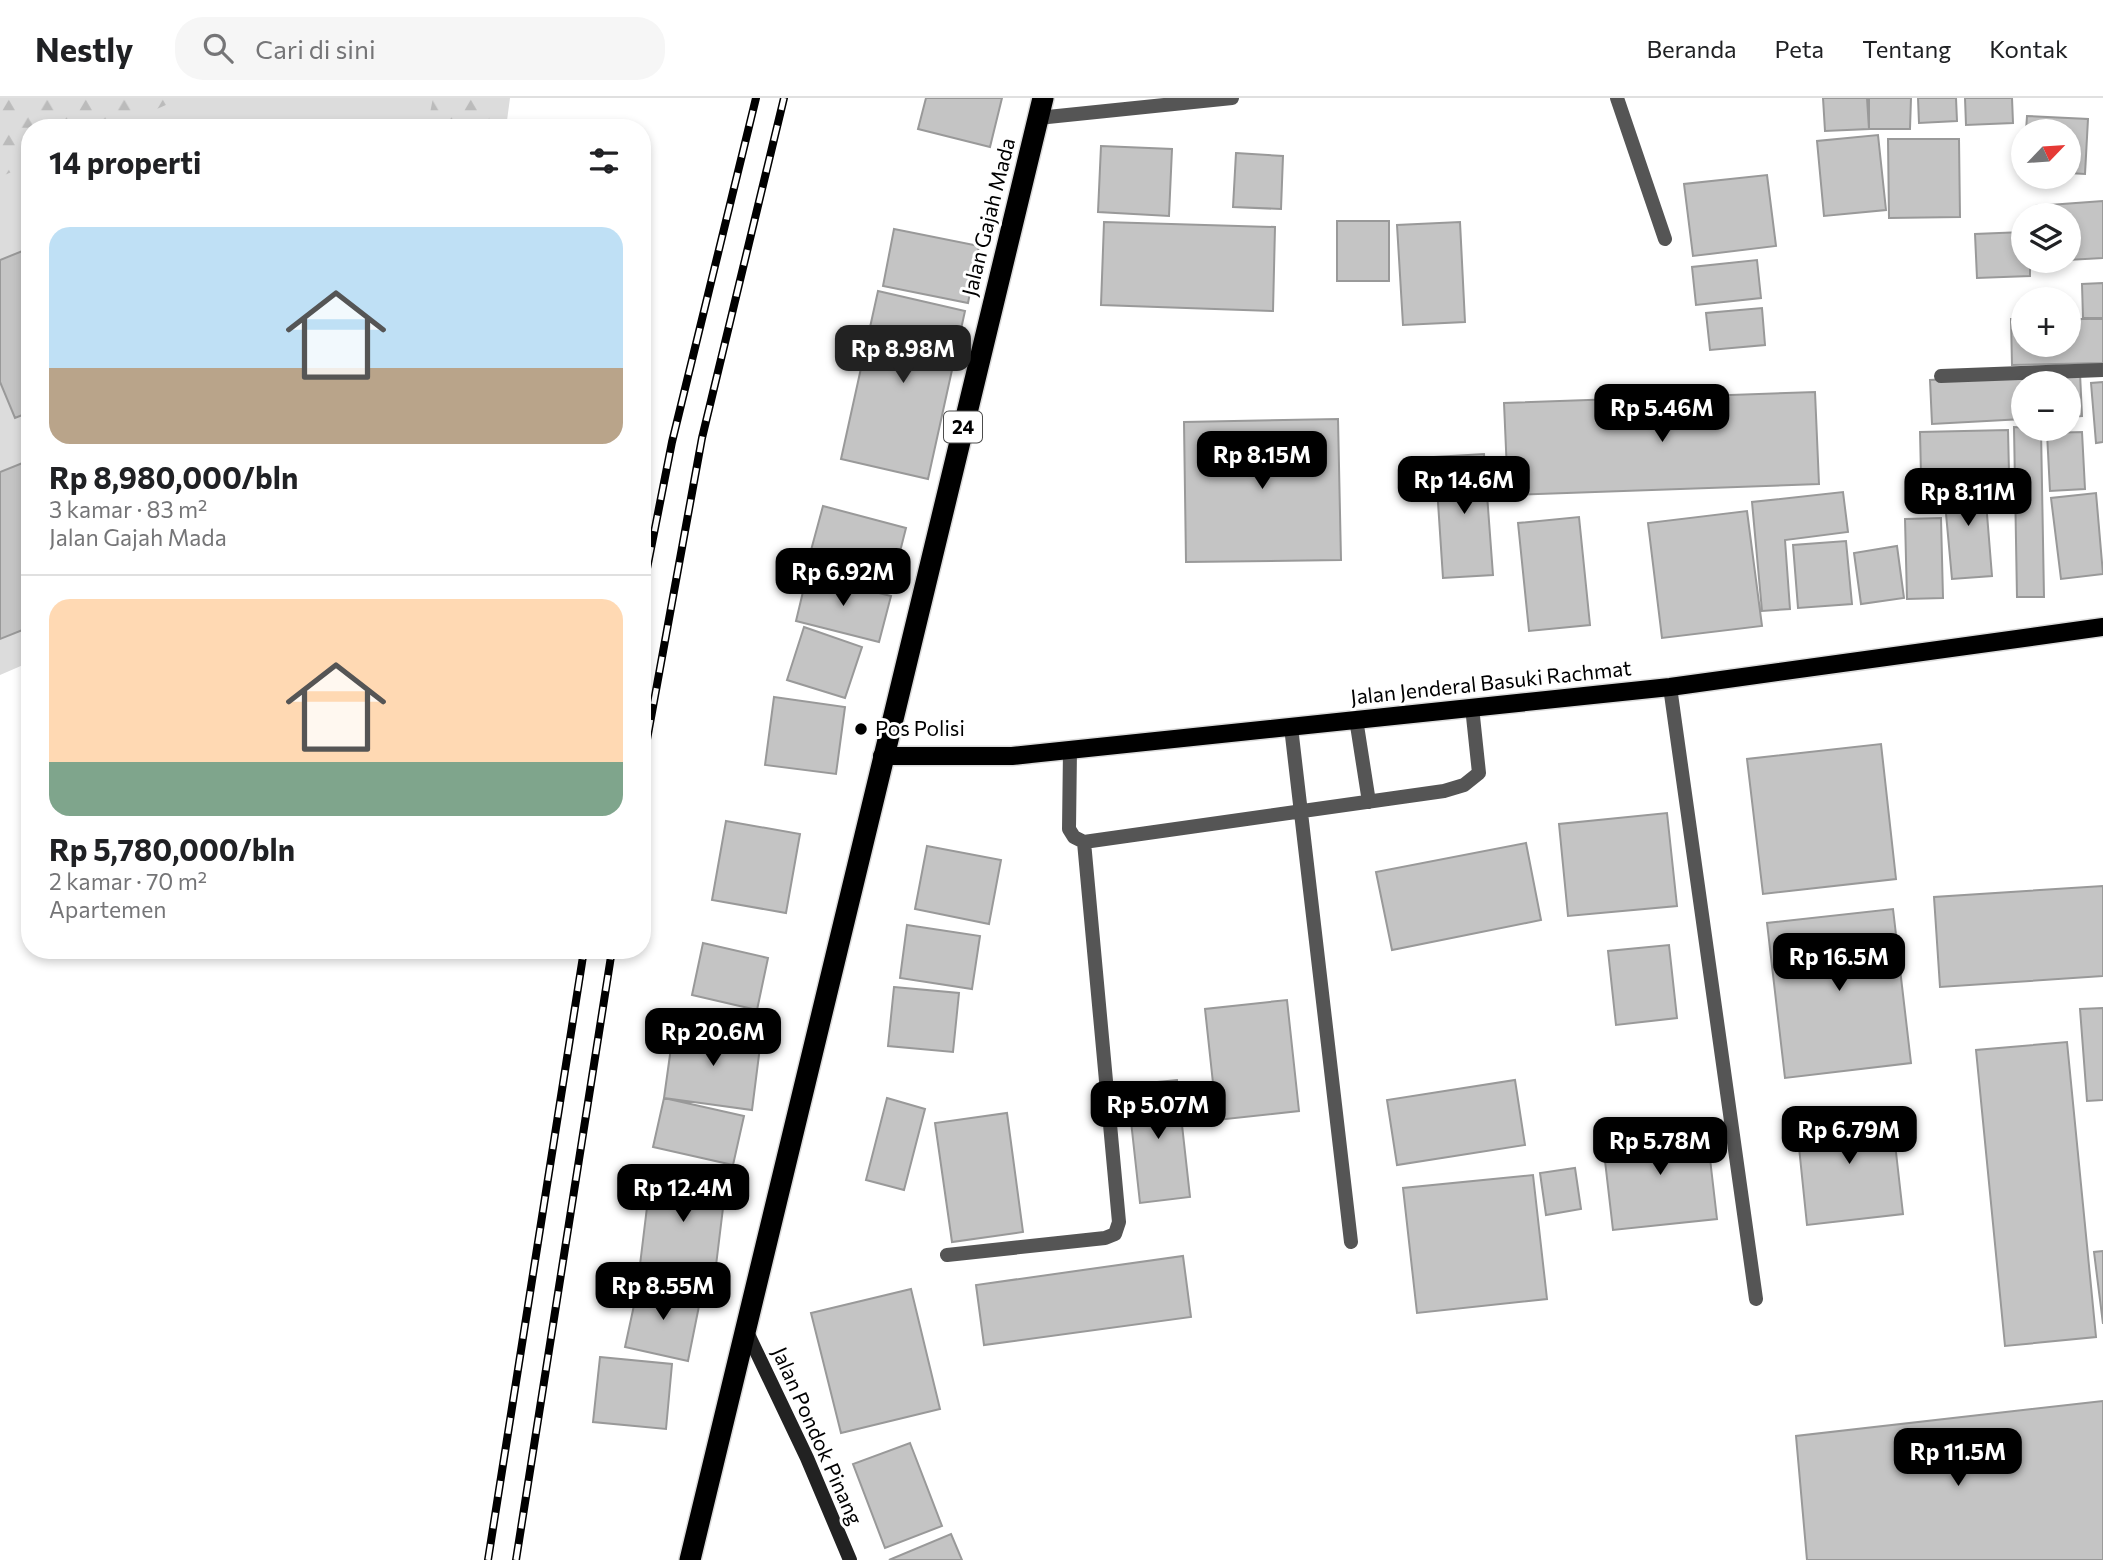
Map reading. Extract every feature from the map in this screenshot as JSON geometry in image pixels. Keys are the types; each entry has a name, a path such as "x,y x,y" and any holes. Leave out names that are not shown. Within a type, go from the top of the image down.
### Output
{"highway":[{"name":"Jalan Gajah Mada","path":"882,756 1041,108"},
{"name":"24","path":"690,1560 882,756"}],"main road":[{"name":"Jalan Jenderal Basuki Rachmat","path":"882,756 1012,756 1670,687 2103,626"}],"street":[{"path":"1041,108 1232,98"},
{"path":"1617,98 1665,239"},
{"path":"1941,376 2103,370"},
{"path":"1670,687 1756,1299"},
{"path":"1070,750 1069,829 1074,837 1084,842 1444,791 1464,785 1479,774 1472,707"},
{"path":"1356,719 1369,802"},
{"path":"1292,727 1351,1242"},
{"path":"947,1255 1105,1238 1115,1234 1119,1222 1084,842"},
{"name":"Jalan Pondok Pinang","path":"746,1330 807,1458 850,1560"}],"green space":[{"path":"0,98 510,98 507,119 21,119 21,666 0,675"},
{"path":"0,98 182,98 134,119 21,119 21,168 0,177"},
{"path":"433,98 492,98 489,119 429,119"}],"building":[{"path":"926,98 1002,98 990,147 918,129"},
{"path":"1823,98 1867,98 1869,129 1825,131"},
{"path":"1869,98 1911,98 1910,129 1869,129"},
{"path":"1918,98 1956,98 1957,121 1919,123"},
{"path":"1965,98 2012,98 2011,123 1966,125"},
{"path":"2027,116 2088,119 2085,174 2081,174 2081,119 2027,119"},
{"path":"1878,135 1886,210 1824,216 1817,141"},
{"path":"1888,139 1959,139 1960,217 1889,218"},
{"path":"1101,146 1172,149 1169,216 1098,212"},
{"path":"1236,153 1283,156 1281,209 1233,207"},
{"path":"1767,175 1776,246 1693,256 1684,184"},
{"path":"2103,201 2103,258 2081,259 2081,203 2076,203"},
{"path":"1337,221 1389,221 1389,281 1337,281"},
{"path":"1104,222 1275,227 1273,311 1101,305"},
{"path":"1460,222 1465,322 1403,325 1397,225"},
{"path":"894,229 979,246 968,303 883,286"},
{"path":"2011,232 2011,273 2030,273 2030,276 1977,278 1975,234"},
{"path":"21,252 21,416 15,418 0,382 0,260"},
{"path":"1757,260 1761,298 1696,305 1692,267"},
{"path":"2103,283 2103,318 2083,318 2082,284"},
{"path":"878,291 965,311 928,479 841,459"},
{"path":"1762,308 1765,345 1710,350 1706,313"},
{"path":"2081,319 2103,319 2103,363 2012,365 2012,357 2081,357"},
{"path":"2011,376 2011,420 1932,424 1930,380"},
{"path":"2103,382 2103,442 2096,443 2091,383"},
{"path":"1815,392 1819,484 1508,495 1504,403"},
{"path":"1338,419 1341,560 1186,562 1184,422"},
{"path":"2008,430 2009,473 1921,475 1920,432"},
{"path":"2081,432 2085,489 2050,491 2047,441 2081,441"},
{"path":"2014,441 2041,441 2044,597 2017,597"},
{"path":"1484,454 1493,575 1443,578 1435,457"},
{"path":"21,464 21,631 0,639 0,472"},
{"path":"1984,477 1992,576 1952,579 1943,481"},
{"path":"1843,492 1848,532 1785,540 1790,609 1762,611 1752,502"},
{"path":"2096,493 2103,574 2061,579 2051,498"},
{"path":"823,506 906,528 891,587 807,565"},
{"path":"1747,511 1762,626 1662,638 1648,523"},
{"path":"1579,517 1590,625 1529,631 1518,523"},
{"path":"1941,518 1943,598 1907,599 1905,519"},
{"path":"1846,541 1852,604 1798,608 1793,545"},
{"path":"1897,546 1904,598 1861,604 1854,553"},
{"path":"807,575 891,596 879,642 796,621"},
{"path":"804,627 862,647 845,698 787,680"},
{"path":"774,697 845,707 836,774 765,765"},
{"path":"1881,744 1896,879 1763,894 1747,759"},
{"path":"1667,813 1677,906 1568,916 1559,824"},
{"path":"726,821 800,834 786,913 712,900"},
{"path":"1526,843 1541,920 1392,950 1376,872"},
{"path":"927,846 1001,860 989,924 915,909"},
{"path":"2103,886 2103,976 1940,987 1934,897"},
{"path":"1893,909 1911,1063 1785,1078 1767,923"},
{"path":"907,925 980,936 972,989 900,978"},
{"path":"703,943 768,958 757,1010 692,995"},
{"path":"1669,945 1677,1018 1616,1025 1608,951"},
{"path":"894,987 959,993 953,1052 888,1046"},
{"path":"1287,1000 1299,1111 1217,1120 1205,1009"},
{"path":"2103,1008 2103,1100 2087,1101 2080,1009"},
{"path":"674,1026 761,1039 752,1110 664,1098"},
{"path":"2067,1042 2096,1337 2005,1346 1976,1050"},
{"path":"1177,1080 1190,1197 1140,1203 1127,1085"},
{"path":"1515,1080 1525,1145 1397,1165 1387,1100"},
{"path":"664,1098 744,1116 733,1165 653,1147"},
{"path":"887,1098 925,1109 904,1190 866,1180"},
{"path":"1891,1108 1903,1214 1807,1225 1796,1118"},
{"path":"1007,1113 1023,1232 952,1242 935,1123"},
{"path":"1706,1124 1717,1219 1613,1230 1602,1135"},
{"path":"652,1166 727,1175 714,1282 639,1273"},
{"path":"1575,1168 1581,1209 1546,1215 1540,1173"},
{"path":"1533,1175 1547,1299 1417,1313 1403,1188"},
{"path":"2103,1251 2103,1324 2094,1252"},
{"path":"1183,1256 1191,1317 984,1345 976,1285"},
{"path":"639,1282 701,1296 688,1361 625,1347"},
{"path":"911,1289 940,1409 841,1433 811,1313"},
{"path":"600,1357 672,1364 666,1429 593,1422"},
{"path":"2103,1401 2103,1560 1807,1560 1796,1436"},
{"path":"910,1443 942,1526 885,1548 853,1464"},
{"path":"951,1534 962,1560 889,1560"}],"railway":[{"path":"651,548 672,442 756,98"},
{"path":"651,718 702,438 784,98"},
{"path":"488,1560 583,959"},
{"path":"516,1560 611,959"}],"place":[{"name":"Pos Polisi","path":"861,729"}]}
